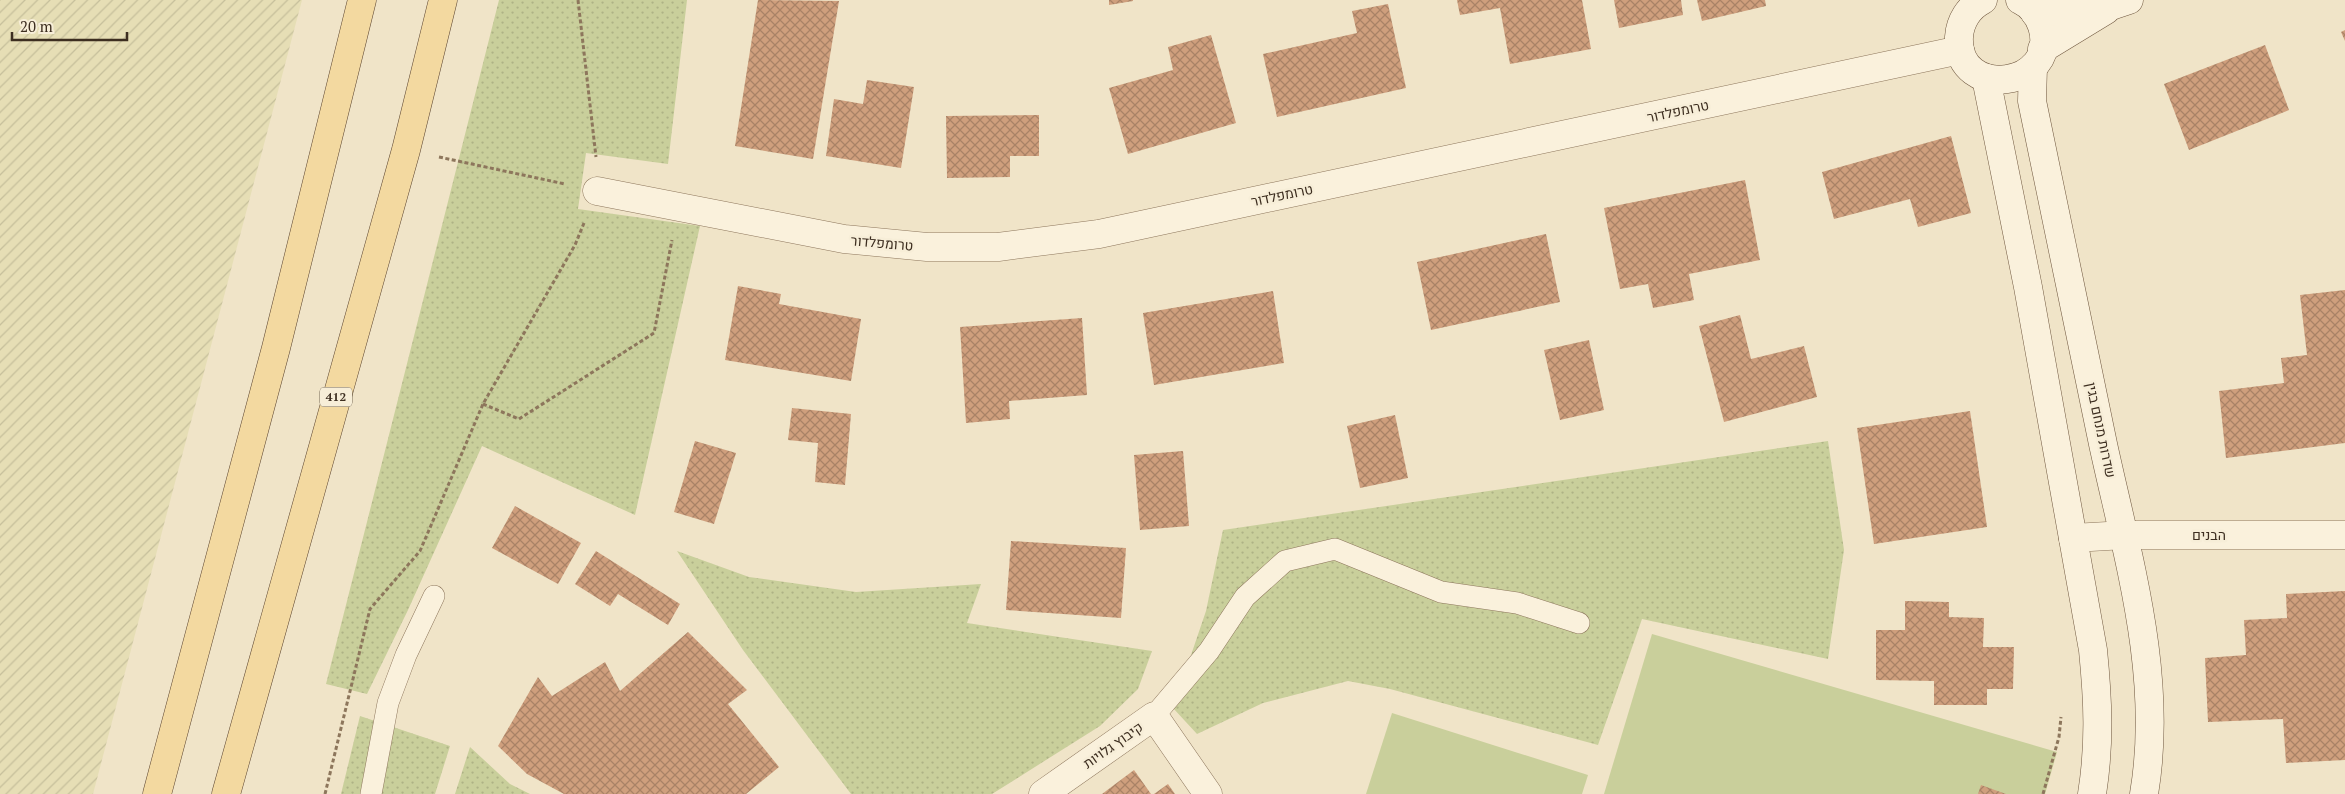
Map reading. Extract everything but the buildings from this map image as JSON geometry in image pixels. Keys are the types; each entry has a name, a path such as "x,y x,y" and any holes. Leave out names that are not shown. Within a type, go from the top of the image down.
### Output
{"main road":[{"path":"157,794 276,348 362,0"},
{"name":"412","path":"226,794 406,150 443,0"}],"street":[{"path":"2028,6 2122,2"},
{"path":"1975,3 1960,28 1960,50 1970,67 1986,78 2010,80 2038,58 2122,2"},
{"name":"שדרות מנחם בגין","path":"2028,6 2042,28 2032,100 2104,447 2125,535 2144,642 2150,705 2149,762 2144,794"},
{"name":"טרומפלדור","path":"597,191 844,239 927,247 998,247 1099,234 1960,50"},
{"path":"1986,78 2028,287 2093,650 2099,708 2098,758 2092,794"},
{"name":"הבנים","path":"2073,538 2125,535 2345,535"},
{"name":"קיבוץ גלויות","path":"1043,794 1154,716 1208,794"}],"lane":[{"path":"1154,716 1209,650 1245,597 1285,561 1336,549 1441,592 1517,603 1579,623"},
{"path":"371,794 388,703 406,655 434,596"}],"path":[{"path":"325,794 370,609 420,551 483,404 575,245 597,191 597,163 578,0"},
{"path":"406,150 597,191"},
{"path":"483,404 519,419 654,333 679,207"}],"shaded area":[{"path":"0,0 302,0 93,794 0,794"}],"green space":[{"path":"499,0 687,0 668,164 586,153 578,209 700,226 635,515 482,446 408,610 367,694 326,684"},
{"path":"1828,441 1844,550 1828,659 1642,619 1598,745 1390,689 1348,681 1263,703 1197,734 1173,708 1206,611 1223,530"},
{"path":"677,551 749,577 856,592 981,584 967,623 1152,651 1138,689 1100,726 992,794 851,794 743,650"},
{"path":"1652,634 2057,752 2045,794 1604,794"},
{"path":"1392,713 1588,775 1582,794 1366,794"},
{"path":"360,716 450,746 435,794 341,794"},
{"path":"470,747 510,784 530,794 455,794"}]}
